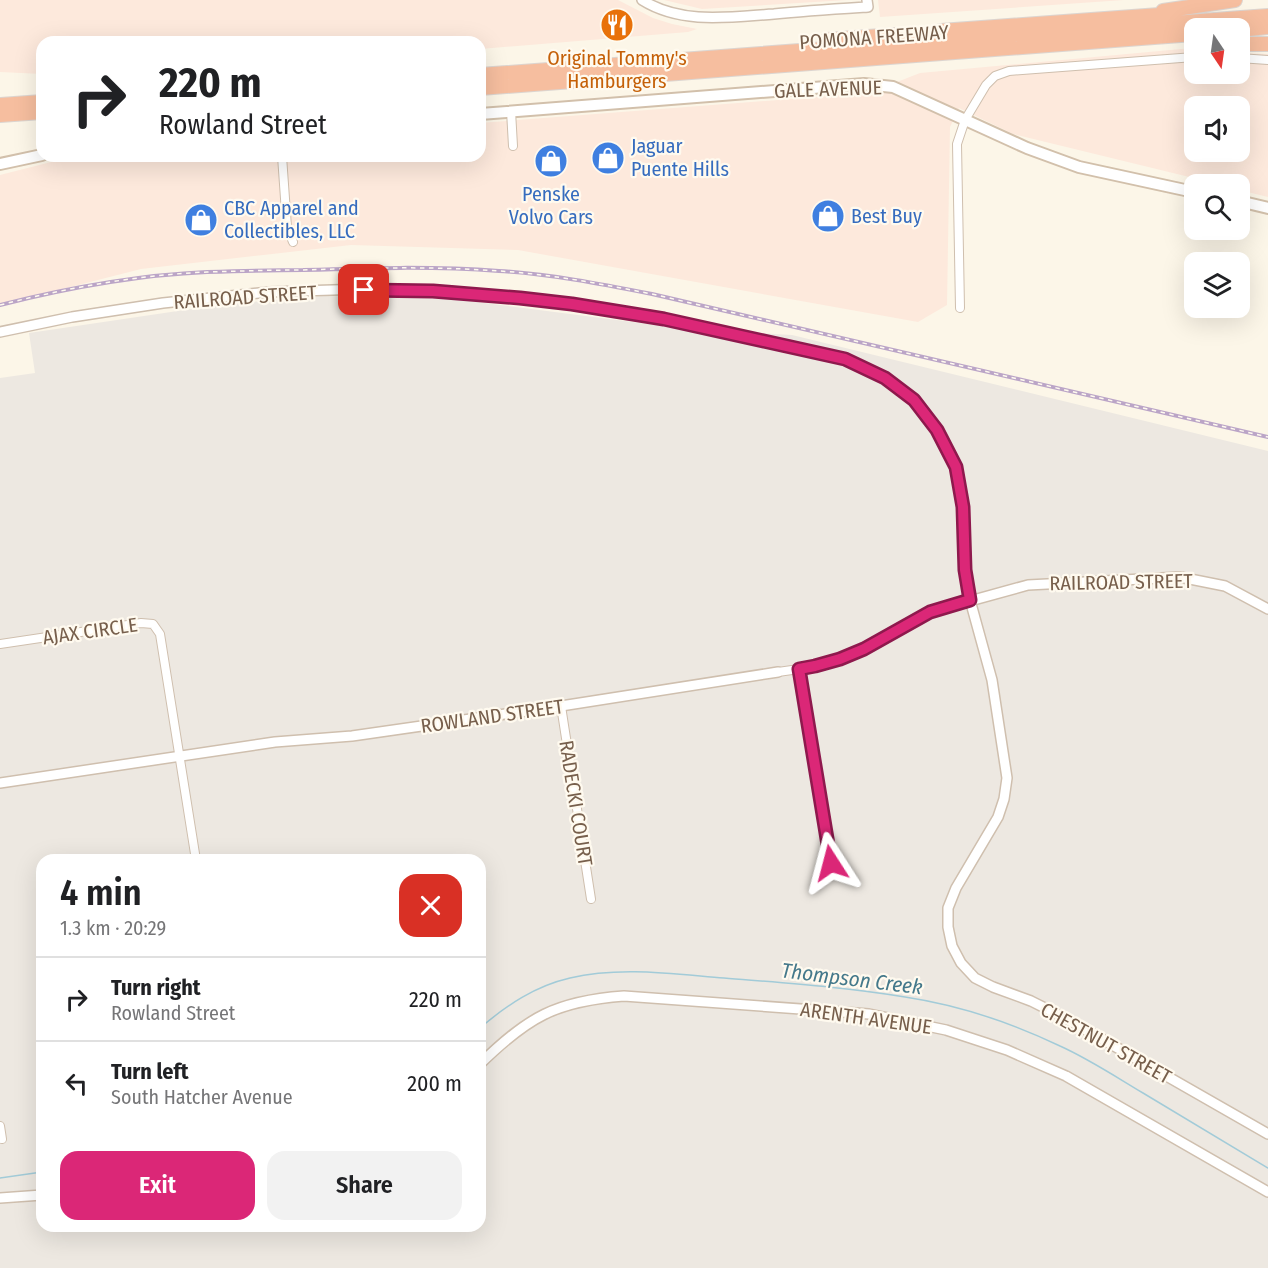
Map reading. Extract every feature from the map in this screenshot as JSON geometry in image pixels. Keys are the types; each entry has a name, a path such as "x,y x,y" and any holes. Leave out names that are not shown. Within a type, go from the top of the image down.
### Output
{"highway":[{"path":"1121,17 1235,0"},
{"name":"POMONA FREEWAY","path":"486,67 1121,17 1268,8"},
{"path":"486,77 1268,16"},
{"path":"486,77 1268,21"},
{"path":"1250,29 1268,27"},
{"name":"POMONA FREEWAY","path":"486,88 1184,35"},
{"path":"1153,37 1184,42"},
{"path":"1250,44 1268,44"},
{"path":"0,105 36,102"},
{"path":"0,113 36,110"},
{"path":"0,124 36,121"}],"main road":[{"name":"GALE AVENUE","path":"486,113 864,84 894,87 1027,148 1079,167 1184,190"},
{"path":"0,164 36,156"},
{"path":"1250,204 1268,208"}],"street":[{"path":"642,0 669,12 707,18 867,3"},
{"path":"960,308 957,144 965,120 986,85 995,76 1009,71 1184,58"},
{"path":"1250,59 1268,60"},
{"path":"511,111 513,146"},
{"path":"282,162 287,227 294,242"},
{"name":"RAILROAD STREET","path":"0,332 72,317 163,303 269,292 422,291 584,305 666,319 845,359 885,378 914,400 937,430 956,467 963,507 965,570 970,600 992,680 1007,778 998,817 956,888 948,908 948,927 952,946"},
{"name":"RAILROAD STREET","path":"970,600 1028,585 1180,577 1225,586 1268,609"},
{"name":"ROWLAND STREET","path":"0,783 275,742 352,736 561,706 815,666 864,649 930,612 970,600"},
{"name":"AJAX CIRCLE","path":"0,644 141,623 153,624 160,634 179,756"},
{"path":"799,669 831,863"},
{"name":"RADECKI COURT","path":"561,706 591,899"},
{"path":"179,756 195,854"},
{"name":"CHESTNUT STREET","path":"952,946 961,963 975,978 1067,1019 1268,1134"},
{"name":"ARENTH AVENUE","path":"486,1058 504,1040 544,1013 596,998 624,996 869,1014 946,1029 1017,1054 1066,1076 1268,1192"},
{"path":"0,1126 2,1139"},
{"path":"0,1198 36,1195"}],"shaded area":[{"path":"0,0 618,0 653,18 697,29 688,32 486,49 486,36 36,36 36,74 0,72"},
{"path":"664,0 847,0 702,9"},
{"path":"878,0 1124,0 880,17"},
{"path":"1181,49 1184,49 1184,84 1250,84 1250,53 1268,54 1268,197 1250,193 1250,174 1184,176 1013,134 959,108 950,127 947,305 918,322 518,250 351,245 141,269 0,305 0,175 51,162 486,162 486,123 869,93 920,73"},
{"path":"326,296 446,298 679,328 792,335 1268,451 1268,1268 0,1268 0,378 35,373 29,333 225,304"}],"waterway":[{"name":"Thompson Creek","path":"486,1023 533,991 570,978 608,972 666,973 792,984 925,1000 1004,1022 1071,1051 1268,1168"},
{"name":"Thompson Creek","path":"0,1178 36,1173"}],"railway":[{"path":"0,305 102,283 207,272 401,268 518,272 652,294 1268,437"}],"place":[{"name":"Original Tommy's Hamburgers","path":"617,25"},
{"name":"Jaguar Puente Hills","path":"608,158"},
{"name":"Penske Volvo Cars","path":"551,161"},
{"name":"Best Buy","path":"828,216"},
{"name":"CBC Apparel and Collectibles, LLC","path":"201,220"}],"route":[{"path":"364,290 433,291 520,298 666,319 845,359 885,378 914,400 937,430 956,467 963,507 965,570 970,600 930,612 864,649 840,659 799,669 831,863"}]}
